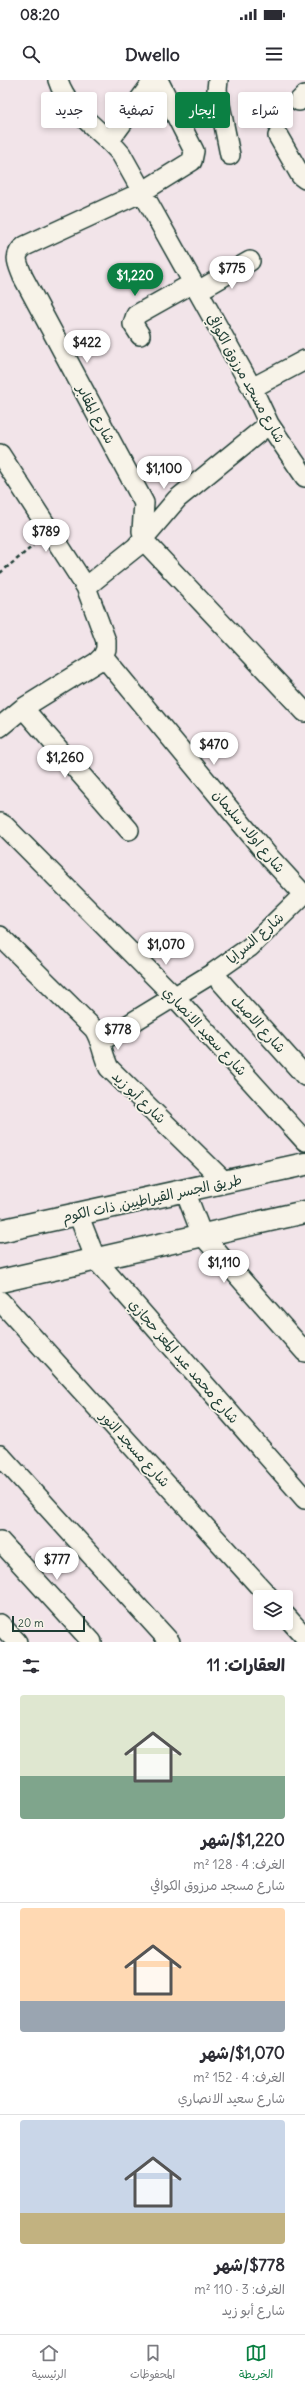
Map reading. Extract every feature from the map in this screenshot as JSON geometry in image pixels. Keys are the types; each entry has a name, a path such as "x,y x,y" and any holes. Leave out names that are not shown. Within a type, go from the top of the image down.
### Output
{"street":[{"name":"شارع مسجد مرزوق الكوافي","path":"58,80 62,92 69,102 110,140 122,154 252,388 269,424 305,477"},
{"path":"110,140 154,80"},
{"name":"شارع المقابر","path":"144,538 144,503 23,277 16,255 25,246 142,192 192,161 194,151 158,80"},
{"path":"218,80 217,90 230,156"},
{"path":"278,136 301,176 305,179"},
{"path":"140,335 133,324 136,315 250,262"},
{"path":"252,388 305,360"},
{"path":"86,587 136,547 177,499 269,424"},
{"path":"0,454 86,587 106,641 106,649 103,656 97,662 23,708 0,727"},
{"path":"144,538 305,712"},
{"name":"شارع اولاد سليمان","path":"103,656 270,858 304,893"},
{"path":"23,708 129,830"},
{"name":"شارع سعيد الانصاري","path":"0,823 5,826 173,996 305,1141"},
{"name":"شارع السرايا","path":"100,1042 173,996 213,973 250,947 304,893"},
{"name":"شارع أبو زيد","path":"0,936 94,1028 100,1042 101,1051 109,1068 225,1182"},
{"name":"شارع الاصيل","path":"213,973 305,1076"},
{"name":"طريق الجسر القيراطيين, ذات الكوم","path":"0,1231 305,1164"},
{"path":"185,1191 202,1235 305,1352"},
{"path":"0,1281 305,1212"},
{"name":"شارع محمد عبد المعز حجازي","path":"78,1214 96,1260 305,1499"},
{"name":"شارع مسجد النور","path":"0,1301 263,1590"},
{"path":"0,1455 170,1642"},
{"path":"0,1541 92,1642"},
{"path":"0,1624 17,1642"},
{"path":"293,1624 305,1637"}],"path":[{"path":"0,573 50,532"}]}
